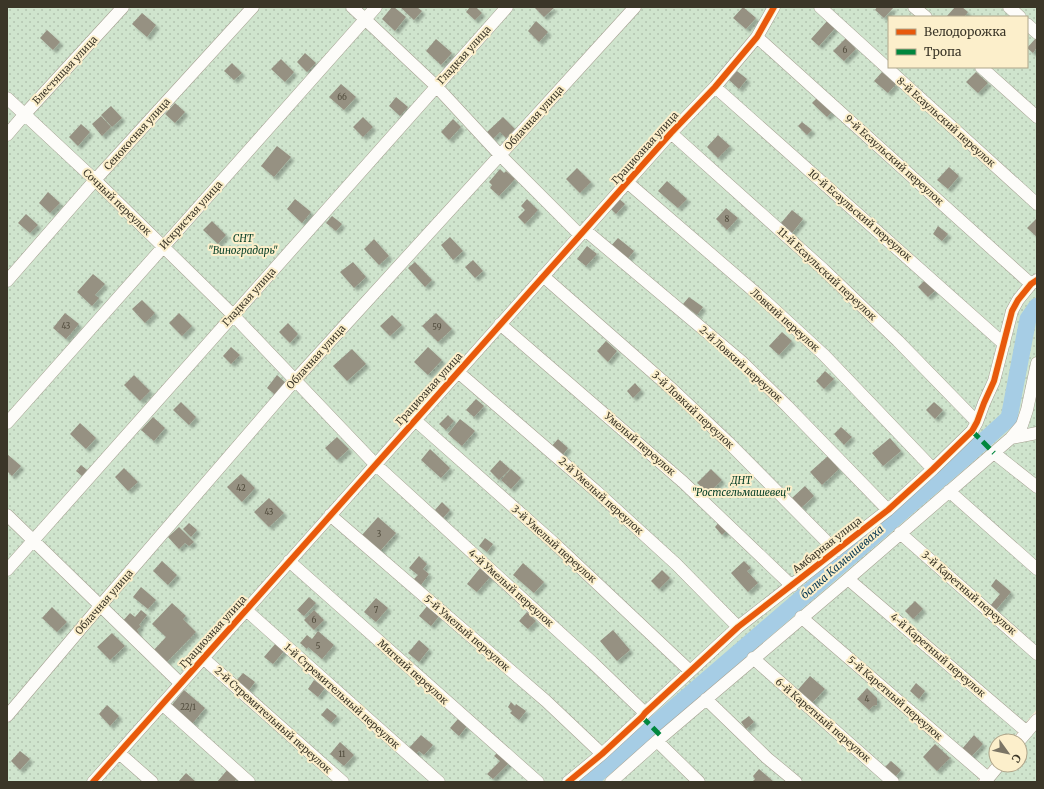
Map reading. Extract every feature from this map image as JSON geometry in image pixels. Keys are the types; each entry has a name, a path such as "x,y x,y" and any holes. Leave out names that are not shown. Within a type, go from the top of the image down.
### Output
{"street":[{"name":"Блестящая улица","path":"7,135 24,114 123,7"},
{"name":"Сенокосная улица","path":"7,281 95,180 253,7"},
{"name":"2-й Ловкий переулок","path":"352,7 436,86 500,155 582,232 740,361 787,406 888,510"},
{"name":"Искристая улица","path":"7,423 376,7"},
{"name":"Гладкая улица","path":"7,570 507,7"},
{"name":"Облачная улица","path":"7,716 295,380 635,7"},
{"name":"8-й Есаульский переулок","path":"820,7 1037,204"},
{"path":"914,7 925,16"},
{"path":"1008,7 1019,16"},
{"name":"Грациозная улица","path":"93,782 582,232 671,133 715,88 757,37 772,8"},
{"path":"1028,25 1037,33"},
{"name":"9-й Есаульский переулок","path":"757,37 1034,282"},
{"path":"982,68 1037,117"},
{"name":"10-й Есаульский переулок","path":"715,88 1004,344"},
{"name":"Сочный переулок","path":"7,98 95,180 233,315 375,464"},
{"name":"11-й Есаульский переулок","path":"671,133 823,269 898,341 977,422"},
{"name":"Ловкий переулок","path":"627,182 763,299 824,355 933,468"},
{"name":"3-й Ловкий переулок","path":"543,276 673,390 728,442 836,551"},
{"name":"Амбарная улица","path":"568,782 602,754 738,627 888,510 972,431 994,381 1012,311 1018,300 1034,282"},
{"name":"Умелый переулок","path":"500,324 683,482 792,586"},
{"path":"611,782 753,658 848,579 1011,438 1022,425 1027,410 1037,363"},
{"name":"2-й Умелый переулок","path":"458,372 596,491 676,564 738,627"},
{"name":"3-й Умелый переулок","path":"415,420 553,542 690,671"},
{"path":"1011,438 1037,434"},
{"path":"994,453 1037,487"},
{"name":"4-й Умелый переулок","path":"375,464 592,662 645,713"},
{"path":"949,491 1037,569"},
{"path":"7,515 180,684"},
{"name":"5-й Умелый переулок","path":"330,515 546,702 602,754"},
{"name":"3-й Каретный переулок","path":"900,533 1037,654"},
{"name":"Мягкий переулок","path":"289,561 538,782"},
{"name":"4-й Каретный переулок","path":"848,579 1020,733"},
{"name":"1-й Стремительный переулок","path":"246,610 439,782"},
{"name":"5-й Каретный переулок","path":"801,617 987,780"},
{"name":"2-й Стремительный переулок","path":"203,658 343,782"},
{"name":"6-й Каретный переулок","path":"753,658 893,782"},
{"path":"706,699 767,758 796,782"},
{"path":"162,704 249,782"},
{"path":"1026,733 1037,720"},
{"path":"657,741 699,782"},
{"path":"119,753 152,782"}],"green space":[{"path":"7,7 1037,7 1037,709 1017,733 988,733 988,768 976,782 7,782"},
{"path":"1037,727 1037,782 991,782 998,773 1028,773 1028,738"}],"building":[{"path":"392,7 406,17 395,31 382,19"},
{"path":"400,7 417,7 422,11 414,20"},
{"path":"470,7 476,7 482,13 475,20 466,12"},
{"path":"534,7 555,7 544,17"},
{"path":"743,7 756,18 746,29 733,18"},
{"path":"877,7 894,7 884,18 875,10"},
{"path":"955,7 962,7 968,12 965,16 947,16"},
{"path":"142,13 156,25 147,37 132,24"},
{"path":"828,20 836,27 819,46 811,39"},
{"path":"536,21 548,32 539,42 528,31"},
{"path":"47,30 60,42 53,50 40,38"},
{"path":"846,38 856,49 844,61 833,51"},
{"path":"1036,38 1037,39 1037,47 1033,53 1028,49"},
{"path":"436,39 452,53 441,65 426,51"},
{"path":"305,53 316,63 307,72 297,62"},
{"path":"281,59 294,72 285,82 271,69"},
{"path":"232,63 242,73 234,80 224,71"},
{"path":"737,71 747,79 739,89 729,80"},
{"path":"882,72 896,84 888,93 874,81"},
{"path":"976,72 988,83 978,93 966,82"},
{"path":"341,84 356,97 344,110 329,97"},
{"path":"820,95 835,109 827,117 812,103"},
{"path":"396,97 408,107 400,116 389,106"},
{"path":"175,103 185,112 175,123 165,114"},
{"path":"111,106 122,118 112,127 101,115"},
{"path":"101,116 111,127 102,136 92,124"},
{"path":"363,117 373,127 363,137 353,127"},
{"path":"503,117 515,129 506,138 500,132 493,139 487,132"},
{"path":"453,119 461,127 449,140 441,132"},
{"path":"802,122 812,130 807,135 798,126"},
{"path":"81,124 90,132 78,146 69,137"},
{"path":"718,135 730,146 718,158 707,147"},
{"path":"277,146 291,157 274,177 261,166"},
{"path":"949,167 959,176 948,189 937,180"},
{"path":"577,168 591,182 580,193 566,179"},
{"path":"500,169 504,173 506,171 515,179 499,196 490,188 492,185 489,182"},
{"path":"667,181 687,199 678,208 658,191"},
{"path":"48,192 60,203 50,213 39,203"},
{"path":"617,197 625,204 616,214 609,207"},
{"path":"295,199 311,212 302,223 287,209"},
{"path":"527,199 538,210 525,224 518,217 525,210 521,206"},
{"path":"726,208 738,218 727,230 716,219"},
{"path":"792,210 803,219 792,233 781,223"},
{"path":"26,214 38,225 30,233 18,223"},
{"path":"332,216 342,224 336,231 326,223"},
{"path":"1037,218 1037,237 1027,228"},
{"path":"212,221 226,235 218,244 203,230"},
{"path":"938,226 948,234 942,241 933,234"},
{"path":"450,237 463,251 453,260 441,245"},
{"path":"618,238 634,251 626,261 609,248"},
{"path":"374,239 389,256 379,265 364,249"},
{"path":"587,246 597,254 586,266 577,259"},
{"path":"473,260 483,271 475,278 465,267"},
{"path":"353,262 366,277 354,288 340,272"},
{"path":"415,262 432,280 425,287 408,268"},
{"path":"93,274 105,284 95,295 99,298 92,306 77,292"},
{"path":"929,276 939,287 928,297 918,287"},
{"path":"689,297 703,307 697,315 683,304"},
{"path":"142,300 155,313 145,323 132,309"},
{"path":"65,313 79,324 66,339 53,328"},
{"path":"179,313 192,326 182,336 169,323"},
{"path":"436,313 452,329 438,342 422,326"},
{"path":"392,315 402,325 390,336 380,326"},
{"path":"288,323 298,334 290,343 279,332"},
{"path":"782,332 792,341 779,355 769,346"},
{"path":"606,341 617,351 608,362 597,351"},
{"path":"231,347 240,355 231,364 223,356"},
{"path":"428,347 442,360 428,375 414,362"},
{"path":"352,349 366,364 347,381 333,366"},
{"path":"825,371 834,379 824,389 816,381"},
{"path":"134,375 150,391 140,401 124,385"},
{"path":"277,375 288,385 278,397 267,388"},
{"path":"635,383 641,390 633,398 627,391"},
{"path":"476,399 484,406 474,417 466,410"},
{"path":"181,402 196,417 189,425 173,410"},
{"path":"934,402 943,410 935,419 926,410"},
{"path":"448,415 454,421 446,430 439,424"},
{"path":"153,417 165,428 154,441 141,430"},
{"path":"460,419 475,431 462,446 448,434"},
{"path":"80,423 96,438 86,449 70,434"},
{"path":"841,427 852,437 844,445 834,434"},
{"path":"337,437 349,449 337,460 325,448"},
{"path":"890,438 901,451 883,466 872,453"},
{"path":"558,439 568,448 561,457 550,448"},
{"path":"430,449 450,468 441,478 421,460"},
{"path":"7,454 21,466 12,476 7,471"},
{"path":"828,456 839,469 822,485 810,472"},
{"path":"500,460 510,469 499,480 490,471"},
{"path":"81,465 87,470 82,476 76,471"},
{"path":"124,468 138,482 128,491 115,477"},
{"path":"511,469 521,478 511,489 501,480"},
{"path":"711,469 722,480 709,493 697,483"},
{"path":"241,474 255,488 242,502 227,487"},
{"path":"805,486 814,496 801,508 792,498"},
{"path":"269,498 284,513 269,527 254,512"},
{"path":"442,502 450,510 443,518 435,510"},
{"path":"378,517 396,533 380,551 362,535"},
{"path":"721,520 729,528 722,535 715,527"},
{"path":"189,523 197,530 191,537 183,529"},
{"path":"179,527 194,542 189,546 185,543 179,549 168,537"},
{"path":"485,538 493,544 487,552 479,546"},
{"path":"419,556 427,564 423,569 429,574 421,585 414,579 418,575 409,568"},
{"path":"162,561 177,575 168,585 153,571"},
{"path":"744,561 751,568 747,571 758,583 748,592 731,573"},
{"path":"523,563 544,582 534,593 513,575"},
{"path":"481,567 491,576 477,592 467,584"},
{"path":"662,570 670,578 659,589 651,581"},
{"path":"996,579 1011,592 995,611 990,606 1000,594 991,586"},
{"path":"141,587 156,600 148,609 133,597"},
{"path":"309,597 316,603 304,616 297,610"},
{"path":"376,598 388,608 376,622 364,612"},
{"path":"915,601 923,609 913,619 905,611"},
{"path":"172,603 186,616 183,619 196,632 165,664 152,652 166,637 152,624"},
{"path":"428,605 440,615 431,626 419,616"},
{"path":"52,607 67,622 57,632 42,618"},
{"path":"141,610 147,615 139,625 141,626 137,630 139,632 136,636 120,624 130,613 135,617"},
{"path":"314,610 324,620 314,630 304,620"},
{"path":"527,612 536,621 528,629 519,621"},
{"path":"613,630 630,650 617,661 600,641"},
{"path":"318,631 334,645 322,659 308,647 307,649 300,643 307,635 312,639"},
{"path":"112,633 125,646 110,660 97,647"},
{"path":"419,640 429,649 419,662 408,653"},
{"path":"276,643 285,650 273,664 264,657"},
{"path":"243,673 255,682 249,690 237,680"},
{"path":"810,676 825,689 809,706 795,693"},
{"path":"314,680 325,688 318,697 308,689"},
{"path":"916,683 925,691 919,699 910,691"},
{"path":"867,688 877,698 877,705 873,706 869,710 857,699"},
{"path":"184,690 205,708 192,724 171,706"},
{"path":"511,702 515,706 516,704 526,711 519,720 510,713 512,711 508,707"},
{"path":"107,705 119,716 110,726 99,714"},
{"path":"327,708 337,716 331,723 321,715"},
{"path":"749,716 754,722 746,729 741,722"},
{"path":"458,719 467,726 459,736 450,728"},
{"path":"421,735 433,745 424,755 419,751 415,755 408,749"},
{"path":"974,735 983,744 970,758 961,750"},
{"path":"340,742 354,755 344,766 330,754"},
{"path":"935,744 950,758 937,771 923,757"},
{"path":"500,750 511,761 493,779 487,774 500,761 494,756"},
{"path":"20,751 30,759 20,770 11,761"},
{"path":"891,761 901,770 896,776 885,767"},
{"path":"228,769 238,777 234,782 217,782"},
{"path":"759,769 774,782 753,781 755,779 753,776"},
{"path":"186,773 196,782 178,782"}],"waterway":[{"name":"балка Камышеваха","path":"588,782 1009,418 1028,319 1037,306"}],"marked path":[{"path":"972,431 994,453"},
{"path":"642,717 662,737"}],"cycle path":[{"path":"93,782 671,133 715,87 757,37 774,7"},
{"path":"568,782 602,754 738,627 888,510 972,431 994,381 1012,311 1018,300 1031,284 1037,280"}],"park label":[{"name":"СНТ \"Виноградарь\"","path":"243,244"},
{"name":"ДНТ \"Ростсельмашевец\"","path":"741,486"}]}
